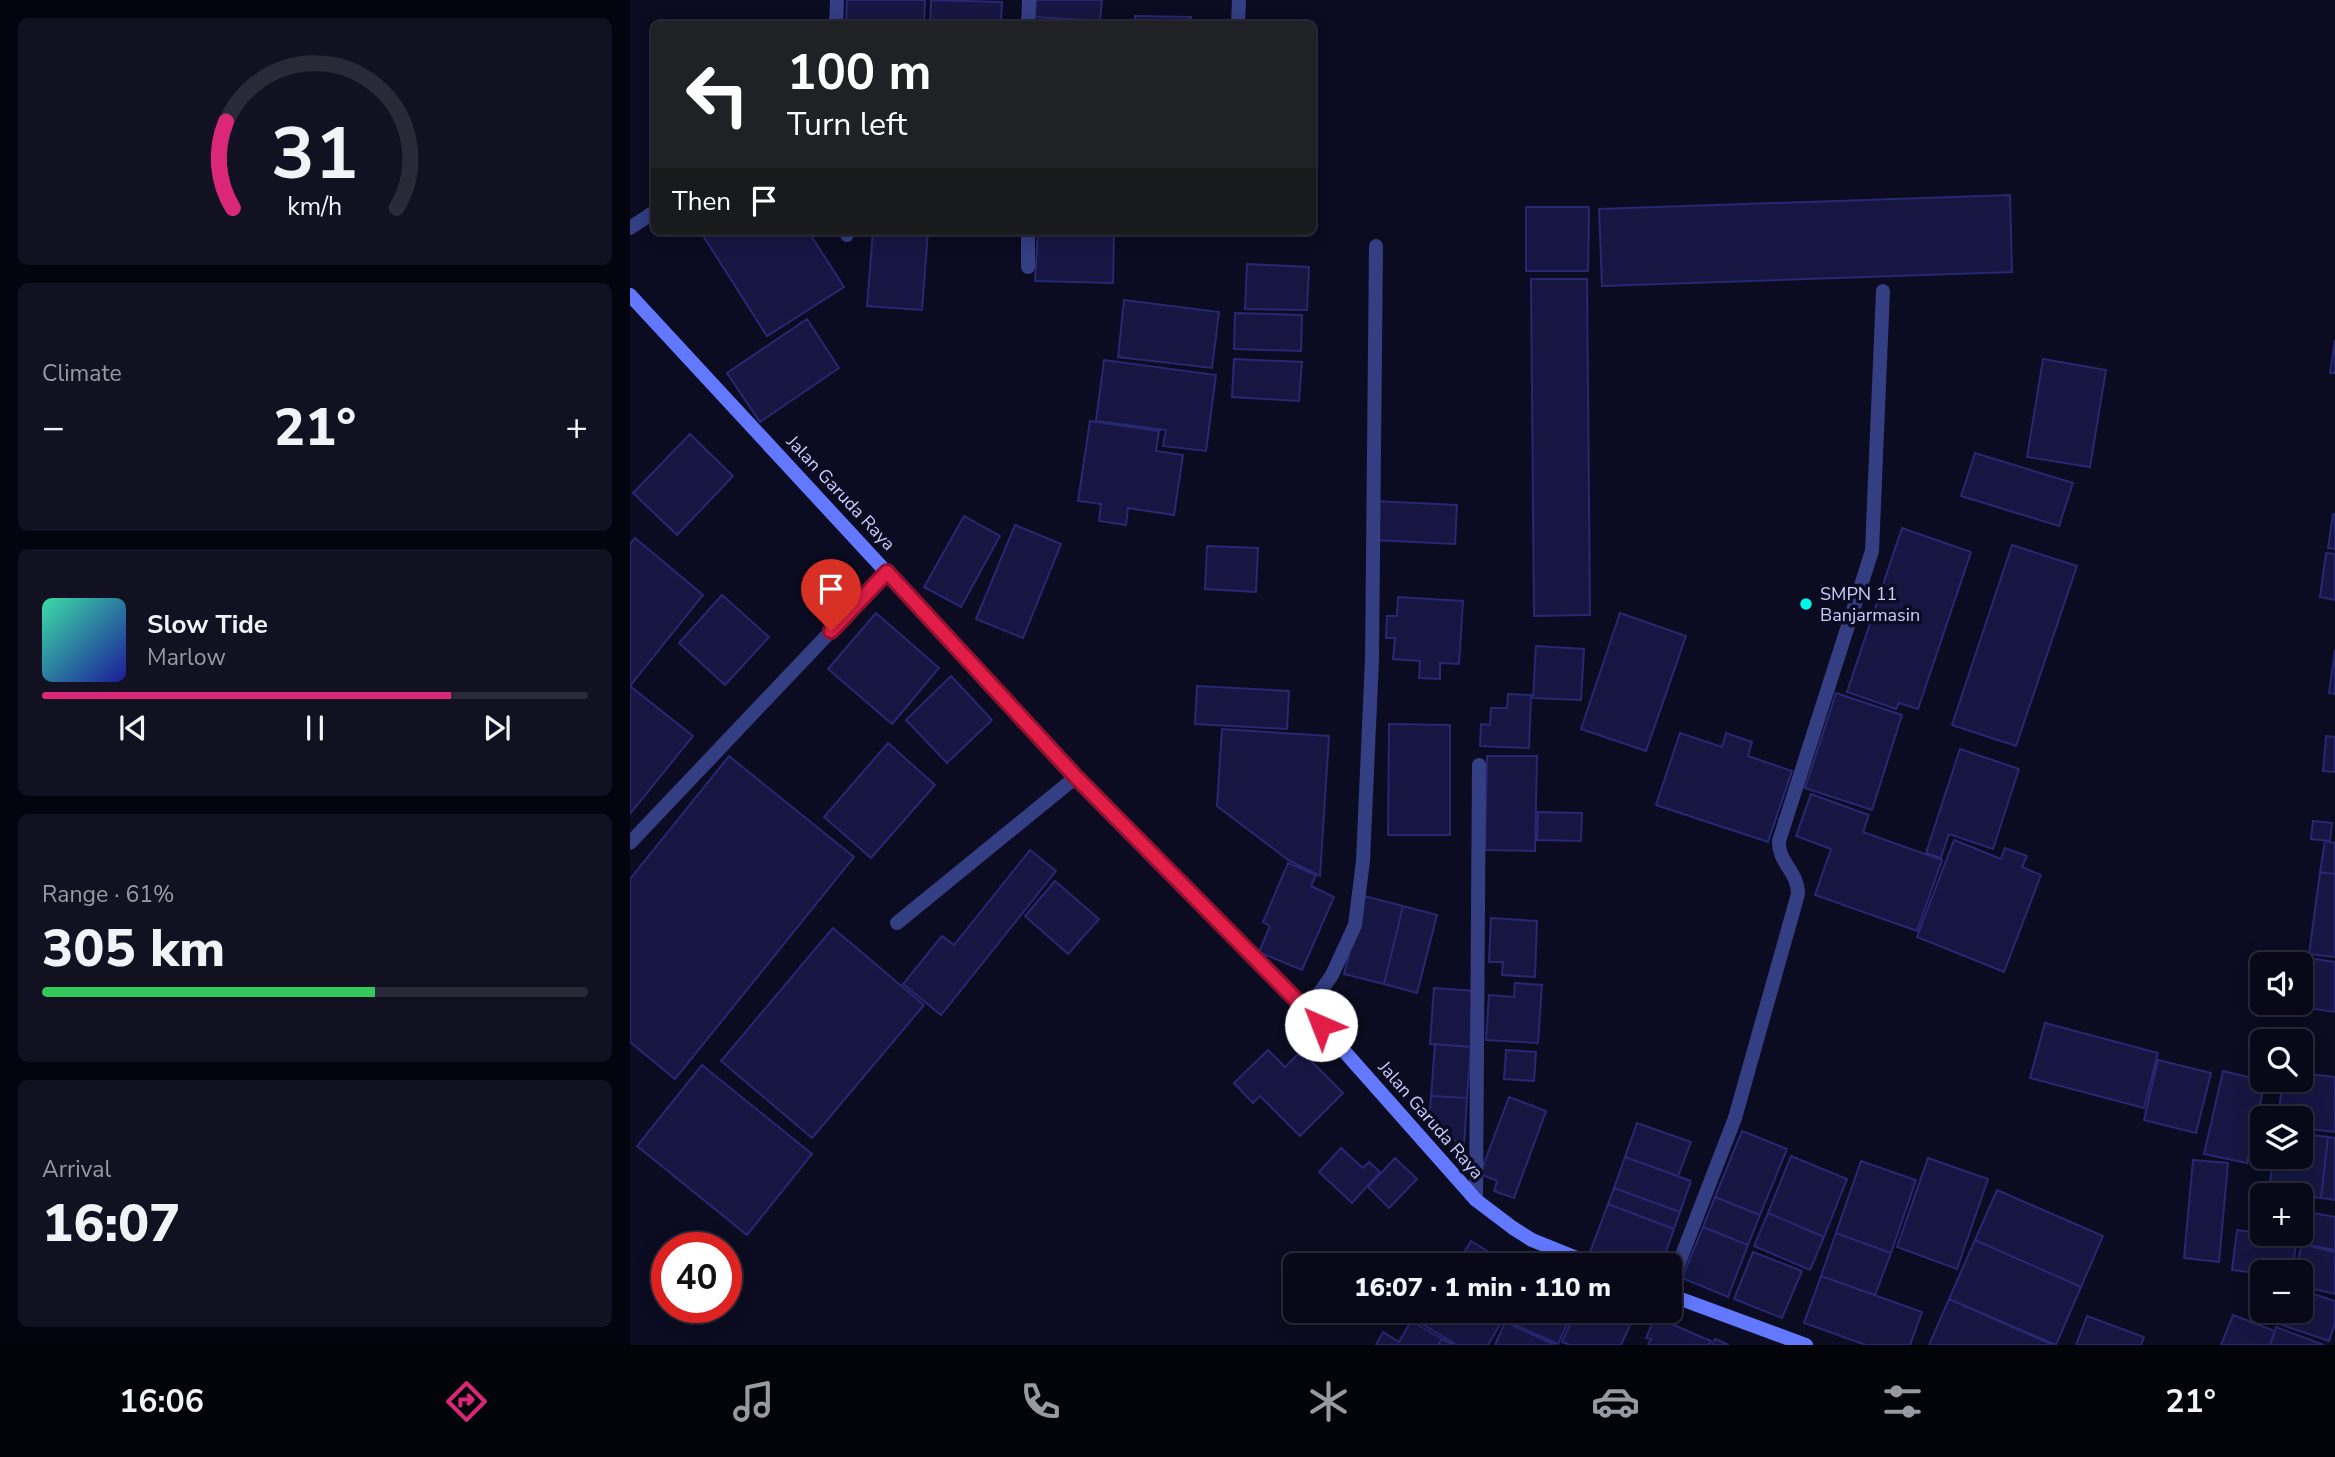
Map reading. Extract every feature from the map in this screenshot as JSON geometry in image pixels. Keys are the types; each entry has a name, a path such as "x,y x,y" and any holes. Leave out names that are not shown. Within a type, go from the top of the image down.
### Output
{"street":[{"path":"836,21 837,0"},
{"path":"1028,0 1028,21"},
{"path":"1238,21 1239,0"},
{"path":"630,228 651,214"},
{"path":"1028,235 1028,267"},
{"path":"1307,1011 1332,975 1355,925 1363,861 1372,659 1376,246"},
{"path":"1682,1255 1735,1118 1798,894 1796,877 1779,850 1779,841 1872,551 1883,291"},
{"name":"Jalan Garuda Raya","path":"630,295 1076,777 1307,1011 1476,1200 1532,1240 1564,1253"},
{"path":"630,843 887,572"},
{"path":"1476,1200 1479,765"},
{"path":"897,923 1076,777"},
{"path":"1682,1300 1780,1340 1806,1345"}],"building":[{"path":"847,0 925,0 924,21 846,21"},
{"path":"931,0 1002,2 1001,21 930,21"},
{"path":"1036,0 1102,0 1100,21 1035,17"},
{"path":"1135,16 1191,17 1191,21 1135,21"},
{"path":"2010,195 2012,272 1602,286 1599,209"},
{"path":"1526,207 1589,207 1588,271 1526,271"},
{"path":"703,235 811,235 844,287 767,336"},
{"path":"873,235 928,235 922,310 867,306"},
{"path":"1038,235 1114,235 1113,283 1035,281"},
{"path":"1247,264 1309,267 1307,310 1245,309"},
{"path":"1531,279 1587,279 1590,615 1534,616"},
{"path":"1124,300 1219,312 1212,368 1118,357"},
{"path":"1235,313 1302,315 1301,351 1234,349"},
{"path":"807,319 839,368 760,422 727,373"},
{"path":"2335,340 2335,373 2330,373"},
{"path":"1234,359 1302,362 1299,401 1232,397"},
{"path":"2043,359 2106,370 2090,467 2027,457"},
{"path":"1104,360 1216,375 1206,451 1163,446 1166,430 1096,421"},
{"path":"1090,421 1159,431 1156,451 1183,455 1174,515 1128,508 1126,525 1099,521 1101,504 1078,501"},
{"path":"690,434 733,476 677,535 633,493"},
{"path":"1975,453 2073,483 2059,526 1961,496"},
{"path":"1374,501 1457,505 1455,544 1372,540"},
{"path":"2335,514 2335,549 2328,548"},
{"path":"964,516 1000,536 961,607 924,587"},
{"path":"1015,525 1061,544 1023,638 976,619"},
{"path":"1902,528 1971,552 1918,709 1899,703 1896,709 1847,692"},
{"path":"635,538 703,595 630,686 630,544"},
{"path":"2012,545 2077,566 2016,746 1952,725"},
{"path":"1207,546 1258,548 1256,592 1205,589"},
{"path":"2326,553 2335,554 2335,600 2320,597"},
{"path":"722,595 769,637 725,685 679,643"},
{"path":"1398,597 1463,601 1459,664 1440,663 1440,679 1419,678 1420,661 1393,659 1395,638 1386,638 1387,616 1397,616"},
{"path":"876,613 939,668 892,724 828,669"},
{"path":"1620,613 1686,636 1646,751 1581,729"},
{"path":"1536,646 1584,649 1581,700 1533,698"},
{"path":"2335,650 2335,694 2329,693"},
{"path":"951,676 992,720 947,763 906,720"},
{"path":"630,686 693,736 630,814"},
{"path":"1197,686 1289,691 1287,729 1195,724"},
{"path":"1836,693 1902,715 1872,810 1805,788"},
{"path":"1508,694 1531,695 1529,748 1480,746 1481,724 1490,725 1491,708 1507,708"},
{"path":"1389,724 1450,725 1450,835 1388,835"},
{"path":"1222,729 1329,736 1320,876 1288,860 1217,806"},
{"path":"1680,733 1722,747 1726,733 1752,742 1748,756 1792,771 1768,842 1656,805"},
{"path":"2326,736 2335,737 2335,772 2323,771"},
{"path":"888,743 935,785 871,858 824,817"},
{"path":"1960,749 2019,769 1993,849 1949,834 1941,858 1926,853"},
{"path":"729,756 854,857 675,1079 630,1042 630,879"},
{"path":"1487,756 1537,756 1535,851 1485,850"},
{"path":"1811,794 1869,815 1863,832 1942,860 1917,931 1815,895 1831,849 1796,836"},
{"path":"1538,812 1582,813 1581,841 1537,840"},
{"path":"2313,821 2332,823 2330,841 2311,839"},
{"path":"1954,840 2001,859 2005,848 2027,856 2022,867 2041,875 2004,972 1917,937"},
{"path":"2325,841 2335,843 2335,874 2320,872"},
{"path":"1030,850 1056,871 941,1015 903,984 942,936 954,945"},
{"path":"1288,863 1316,875 1311,886 1334,897 1302,970 1259,952 1270,926 1263,922"},
{"path":"2320,872 2335,874 2335,957 2309,952"},
{"path":"1055,881 1099,919 1068,954 1025,916"},
{"path":"1364,896 1403,906 1384,984 1344,974"},
{"path":"1403,906 1437,915 1417,993 1384,984"},
{"path":"1491,918 1537,921 1535,977 1502,975 1503,962 1489,962"},
{"path":"833,928 924,1005 812,1138 721,1061"},
{"path":"2313,959 2335,962 2335,1012 2313,1009"},
{"path":"1515,983 1542,985 1538,1043 1486,1040 1489,995 1514,997"},
{"path":"1434,988 1475,991 1471,1047 1430,1044"},
{"path":"2045,1023 2158,1053 2144,1108 2030,1078"},
{"path":"1435,1044 1471,1047 1467,1098 1431,1096"},
{"path":"1268,1050 1285,1067 1301,1051 1343,1093 1300,1136 1260,1096 1253,1103 1234,1083"},
{"path":"1506,1050 1536,1052 1534,1081 1504,1079"},
{"path":"2158,1060 2211,1073 2196,1133 2144,1120"},
{"path":"702,1065 812,1154 747,1235 637,1146"},
{"path":"2223,1071 2250,1077 2250,1092 2263,1092 2260,1106 2250,1106 2250,1149 2247,1163 2204,1154"},
{"path":"2313,1074 2335,1077 2335,1132 2313,1129 2313,1106 2280,1106 2281,1092 2313,1092"},
{"path":"1431,1096 1467,1098 1464,1147 1429,1122"},
{"path":"1509,1097 1546,1111 1514,1198 1494,1191 1497,1181 1480,1174"},
{"path":"1637,1123 1691,1142 1678,1176 1625,1157"},
{"path":"1742,1131 1787,1149 1760,1215 1715,1197"},
{"path":"2313,1135 2328,1137 2321,1198 2313,1197 2313,1183 2270,1183 2272,1169 2313,1169"},
{"path":"2328,1137 2335,1138 2335,1200 2321,1198"},
{"path":"1341,1148 1363,1168 1369,1162 1380,1172 1352,1203 1319,1172"},
{"path":"1791,1156 1847,1179 1824,1237 1768,1213"},
{"path":"1625,1157 1691,1181 1680,1212 1614,1188"},
{"path":"1395,1158 1417,1179 1389,1208 1368,1187"},
{"path":"1928,1158 1988,1179 1957,1269 1897,1247"},
{"path":"2193,1160 2228,1163 2219,1262 2184,1258"},
{"path":"1861,1161 1916,1180 1891,1253 1836,1233"},
{"path":"1614,1188 1680,1212 1674,1229 1608,1204"},
{"path":"1997,1190 2103,1236 2081,1287 1975,1240"},
{"path":"1715,1197 1760,1215 1748,1245 1703,1227"},
{"path":"1608,1204 1674,1229 1665,1253 1590,1253"},
{"path":"1768,1213 1824,1237 1810,1270 1754,1246"},
{"path":"2313,1213 2335,1217 2335,1250 2313,1246"},
{"path":"1703,1227 1748,1245 1728,1297 1682,1278"},
{"path":"2237,1230 2250,1232 2250,1246 2296,1246 2294,1260 2250,1260 2250,1272 2232,1270"},
{"path":"1836,1233 1891,1253 1875,1295 1821,1276"},
{"path":"1975,1240 2081,1287 2056,1345 1949,1299"},
{"path":"1471,1241 1490,1253 1464,1253"},
{"path":"2302,1246 2335,1252 2335,1294 2313,1289 2313,1260 2298,1260"},
{"path":"1753,1252 1802,1271 1782,1318 1734,1299"},
{"path":"1821,1276 1922,1312 1910,1345 1866,1345 1804,1323"},
{"path":"2313,1294 2335,1301 2335,1323 2329,1341 2279,1324 2313,1323"},
{"path":"1949,1299 2053,1345 1929,1345"},
{"path":"2233,1315 2275,1331 2270,1345 2221,1345"},
{"path":"2087,1316 2144,1337 2141,1345 2076,1345"},
{"path":"1410,1323 1442,1339 1438,1345 1376,1345 1383,1332 1399,1342"},
{"path":"1420,1323 1501,1323 1488,1345 1457,1345"},
{"path":"1505,1323 1507,1323 1555,1345 1495,1345"},
{"path":"1511,1323 1568,1323 1558,1344"},
{"path":"1571,1323 1631,1323 1621,1345 1570,1345 1562,1342"},
{"path":"1652,1323 1669,1323 1711,1341 1709,1345 1648,1345 1651,1339 1646,1338"},
{"path":"2276,1327 2324,1345 2270,1345"},
{"path":"1442,1339 1453,1345 1438,1345"},
{"path":"1715,1339 1729,1345 1712,1345"}],"place":[{"name":"SMPN 11 Banjarmasin","path":"1806,604"}],"route":[{"path":"831,631 887,572 1076,777 1321,1025"}]}
